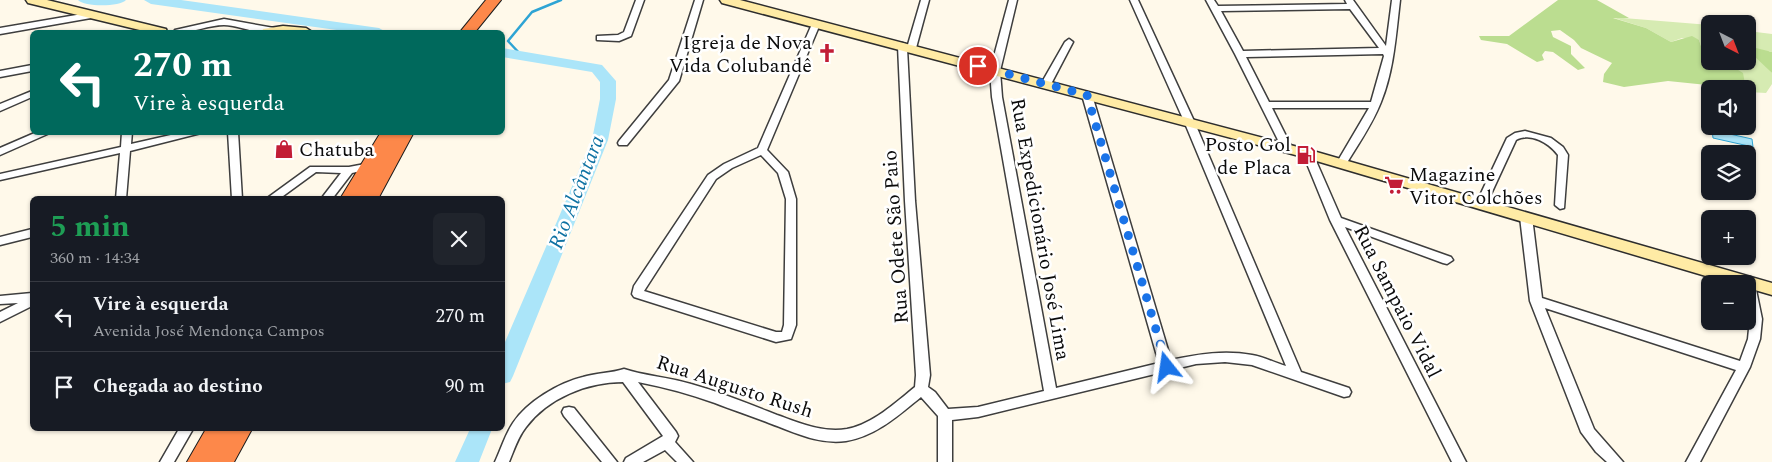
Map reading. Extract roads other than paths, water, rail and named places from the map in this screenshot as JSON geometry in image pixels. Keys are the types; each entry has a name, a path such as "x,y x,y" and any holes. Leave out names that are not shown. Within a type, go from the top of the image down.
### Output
{"highway":[{"path":"470,20 494,0"},
{"path":"470,20 502,0"},
{"path":"352,196 388,135"},
{"path":"370,196 403,135"},
{"path":"200,462 218,431"},
{"path":"221,462 239,431"}],"main road":[{"path":"32,0 88,16 152,30"},
{"path":"726,0 1287,148 1723,275"},
{"path":"1756,285 1772,290"}],"street":[{"path":"600,38 619,38 628,34 640,0"},
{"path":"623,143 674,80 699,0"},
{"name":"Rua Expedicionário José Lima","path":"1013,0 995,71 998,104 1051,394"},
{"path":"1134,0 1189,121 1295,373"},
{"path":"1210,0 1240,54 1287,148"},
{"path":"1341,164 1375,104 1387,53 1396,0"},
{"name":"Rua Odete São Paio","path":"921,1 906,47 910,201 923,375 921,389"},
{"path":"1215,9 1350,3 1387,53"},
{"path":"0,31 88,16"},
{"path":"187,30 224,22 262,30"},
{"path":"762,150 783,172 791,198 790,325 786,336 776,337 642,296 637,292 712,177 728,166 762,150 816,24"},
{"path":"1046,84 1069,42"},
{"path":"1240,54 1387,53"},
{"path":"0,74 30,68"},
{"path":"0,108 30,95"},
{"path":"1087,95 1167,367"},
{"path":"1265,105 1375,104"},
{"path":"1481,204 1512,138 1518,133 1548,141 1560,150 1563,155 1560,204"},
{"path":"0,152 39,135"},
{"path":"121,196 127,135"},
{"path":"0,177 186,135"},
{"path":"233,135 237,196"},
{"name":"Rua Sampaio Vidal","path":"1308,154 1336,220 1459,462"},
{"path":"275,196 314,169 349,170 370,166"},
{"path":"328,196 349,170"},
{"path":"1526,217 1536,301 1588,432 1616,462"},
{"path":"1336,220 1447,260"},
{"path":"0,241 30,234"},
{"path":"0,300 30,297"},
{"path":"1536,301 1744,367"},
{"path":"0,317 30,302"},
{"path":"1693,462 1744,367 1754,339 1755,330"},
{"path":"945,415 978,412 1196,359 1225,356 1253,360 1295,373 1344,392"},
{"path":"624,374 671,434 671,438 666,442 632,462"},
{"name":"Rua Augusto Rush","path":"502,462 517,428 528,414 543,402 571,386 598,377 624,374 660,380 808,431 836,436 870,427 893,412 921,389"},
{"path":"921,389 930,396 945,415 945,462"},
{"path":"569,412 610,462"},
{"path":"167,462 185,431"},
{"path":"666,442 686,462"}],"water":[{"path":"1713,135 1734,135 1752,139 1753,145 1744,145 1713,138"}],"waterway":[{"name":"Rio Alcântara","path":"85,0 119,0"},
{"name":"Rio Alcântara","path":"151,0 365,30"},
{"path":"522,56 508,41 532,12 561,0"},
{"name":"Rio Alcântara","path":"505,53 597,68 608,81 608,99 600,140 505,369"},
{"name":"Rio Alcântara","path":"467,462 480,431"}],"place":[{"name":"Igreja de Nova Vida Colubandê","path":"827,53"},
{"name":"Chatuba","path":"284,149"},
{"name":"Posto Gol de Placa","path":"1306,155"},
{"name":"Magazine Vitor Colchões","path":"1394,185"}]}
